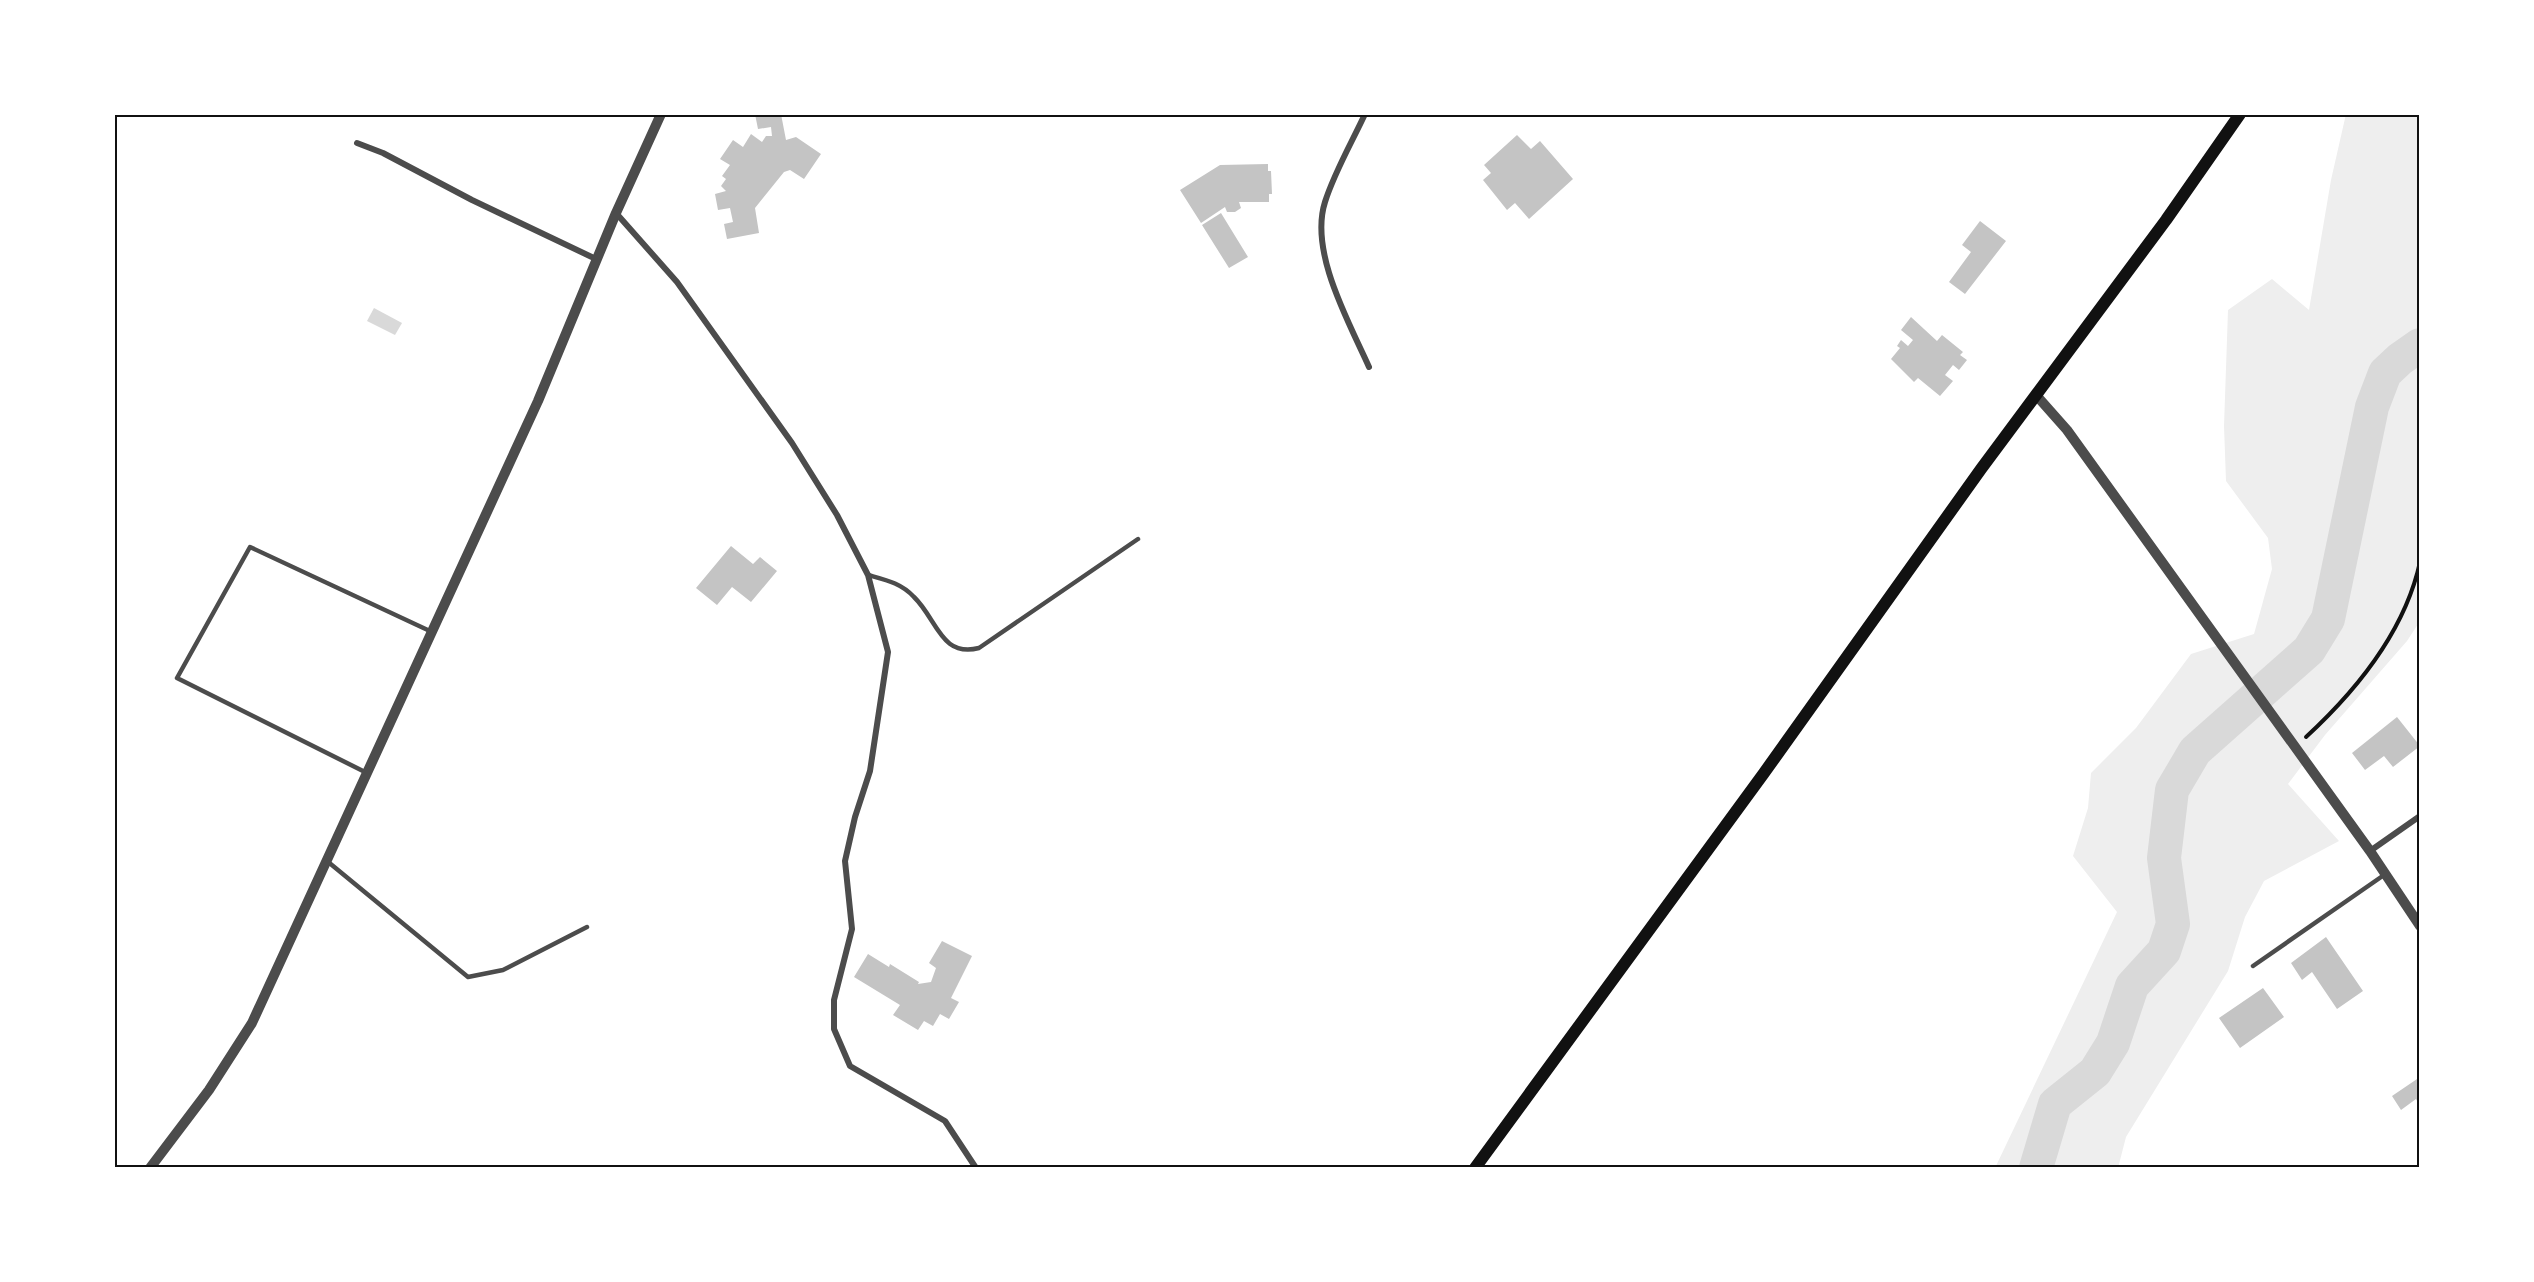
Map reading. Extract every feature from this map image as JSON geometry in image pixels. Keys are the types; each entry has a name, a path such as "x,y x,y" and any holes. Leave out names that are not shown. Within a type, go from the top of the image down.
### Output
{"main road":[{"path":"1474,1168 1764,773 2036,395 2166,220 2240,114"}],"street":[{"path":"150,1168 209,1090 252,1023 538,402 596,259 661,114"},
{"path":"1365,114 1325,202 1321,224 1326,259 1335,288 1369,367"},
{"path":"357,143 382,153 472,200 596,259"},
{"path":"616,213 677,282 792,443 837,515 868,575 888,652 870,771 855,817 845,861 852,929 834,1000 834,1029 850,1066 945,1121 976,1168"},
{"path":"2036,395 2067,430 2370,851 2420,926"},
{"path":"2370,851 2420,816"}],"lane":[{"path":"868,575 896,582 927,611 946,642 956,650 972,650 979,648 1138,539"},
{"path":"367,773 177,678 250,547 432,632"},
{"path":"327,861 468,977 503,970 587,927"},
{"path":"2253,966 2386,874"}],"path":[{"path":"2295,746 2334,711 2377,658 2414,590 2420,562"}],"shaded area":[{"path":"2346,114 2420,114 2420,621 2407,641 2325,735 2288,784 2339,841 2264,881 2245,917 2228,971 2126,1137 2118,1168 1995,1168 2117,912 2073,856 2088,808 2091,773 2136,728 2191,654 2254,634 2272,569 2268,538 2226,481 2224,426 2228,310 2272,279 2309,310 2331,180"},
{"path":"374,308 402,323 395,335 367,321"}],"building":[{"path":"755,114 781,114 786,140 796,137 821,154 804,179 790,170 784,172 755,208 759,233 727,239 724,224 733,222 730,208 718,210 715,194 726,191 721,186 726,179 722,176 730,165 720,159 733,140 743,147 751,134 762,142 766,136 772,136 771,127 758,129"},
{"path":"1517,135 1531,149 1540,141 1573,179 1529,219 1515,203 1507,210 1483,180 1491,173 1484,165"},
{"path":"1268,164 1268,171 1271,171 1272,194 1269,194 1269,202 1239,202 1241,208 1235,212 1227,212 1225,207 1201,223 1180,190 1220,165"},
{"path":"1221,213 1248,257 1229,268 1202,225"},
{"path":"1980,221 2006,241 1965,294 1949,282 1971,252 1962,245"},
{"path":"1911,317 1937,341 1942,335 1963,352 1960,355 1967,360 1959,370 1953,365 1945,375 1953,381 1940,396 1918,378 1914,382 1891,359 1900,348 1897,346 1901,340 1908,346 1913,340 1901,330"},
{"path":"731,546 753,564 760,557 777,571 751,602 732,587 717,605 696,588"},
{"path":"2397,717 2420,746 2393,767 2384,756 2365,770 2352,753"},
{"path":"2326,937 2363,991 2337,1009 2312,972 2302,980 2291,963"},
{"path":"942,941 972,956 951,998 959,1002 949,1019 940,1014 933,1026 924,1021 918,1030 893,1015 900,1005 854,977 868,954 889,967 890,964 919,982 918,984 931,982 936,968 929,963"},
{"path":"2263,988 2284,1017 2240,1048 2219,1018"},
{"path":"2420,1077 2420,1106 2416,1099 2401,1110 2392,1096"}],"waterway":[{"path":"2036,1168 2055,1104 2095,1072 2113,1043 2132,986 2164,951 2173,924 2164,858 2172,790 2195,751 2309,650 2328,619 2372,407 2385,373 2420,345"}]}
